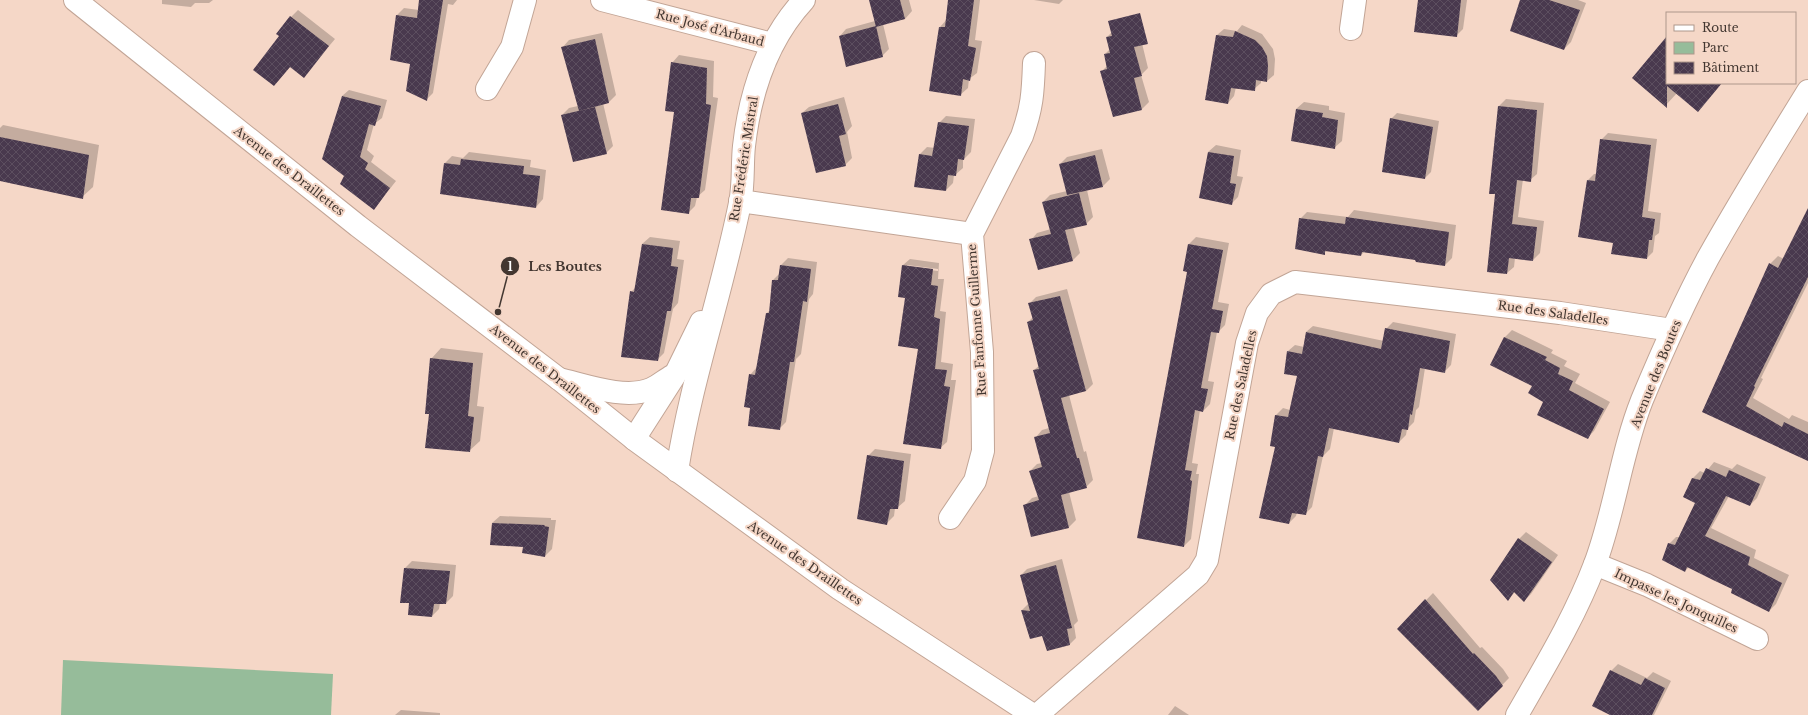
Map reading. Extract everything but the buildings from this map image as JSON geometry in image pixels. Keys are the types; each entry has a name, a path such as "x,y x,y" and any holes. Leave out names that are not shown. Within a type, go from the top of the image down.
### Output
{"street":[{"name":"Avenue des Draillettes","path":"75,0 352,221 559,379 634,439 840,589 1033,715"},
{"path":"487,89 512,47 525,0"},
{"name":"Rue José d'Arbaud","path":"602,0 772,44"},
{"name":"Rue Frédéric Mistral","path":"677,471 684,429 740,201 744,145 750,109 759,76 772,44 804,0"},
{"path":"1351,29 1355,0"},
{"name":"Rue Fanfonne Guillerme","path":"950,518 975,481 983,451 982,352 972,234 1022,136 1028,120 1033,101 1034,63"},
{"name":"Avenue des Boutes","path":"1517,715 1570,620 1595,564 1634,424 1672,330 1708,258 1806,97"},
{"name":"Rue Fanfonne Guillerme","path":"740,201 972,234"},
{"name":"Rue Frédéric Mistral","path":"634,439 675,375 721,281"},
{"name":"Rue des Saladelles","path":"1037,715 1198,575 1207,560 1247,342 1257,313 1271,294 1295,282 1560,313 1672,330"},
{"path":"559,379 625,394 637,393 651,389 675,375"},
{"name":"Impasse les Jonquilles","path":"1595,564 1647,585 1757,639"}],"green space":[{"path":"63,660 333,674 331,715 61,715"}],"place":[{"name":"Les Boutes","path":"498,312"}]}
